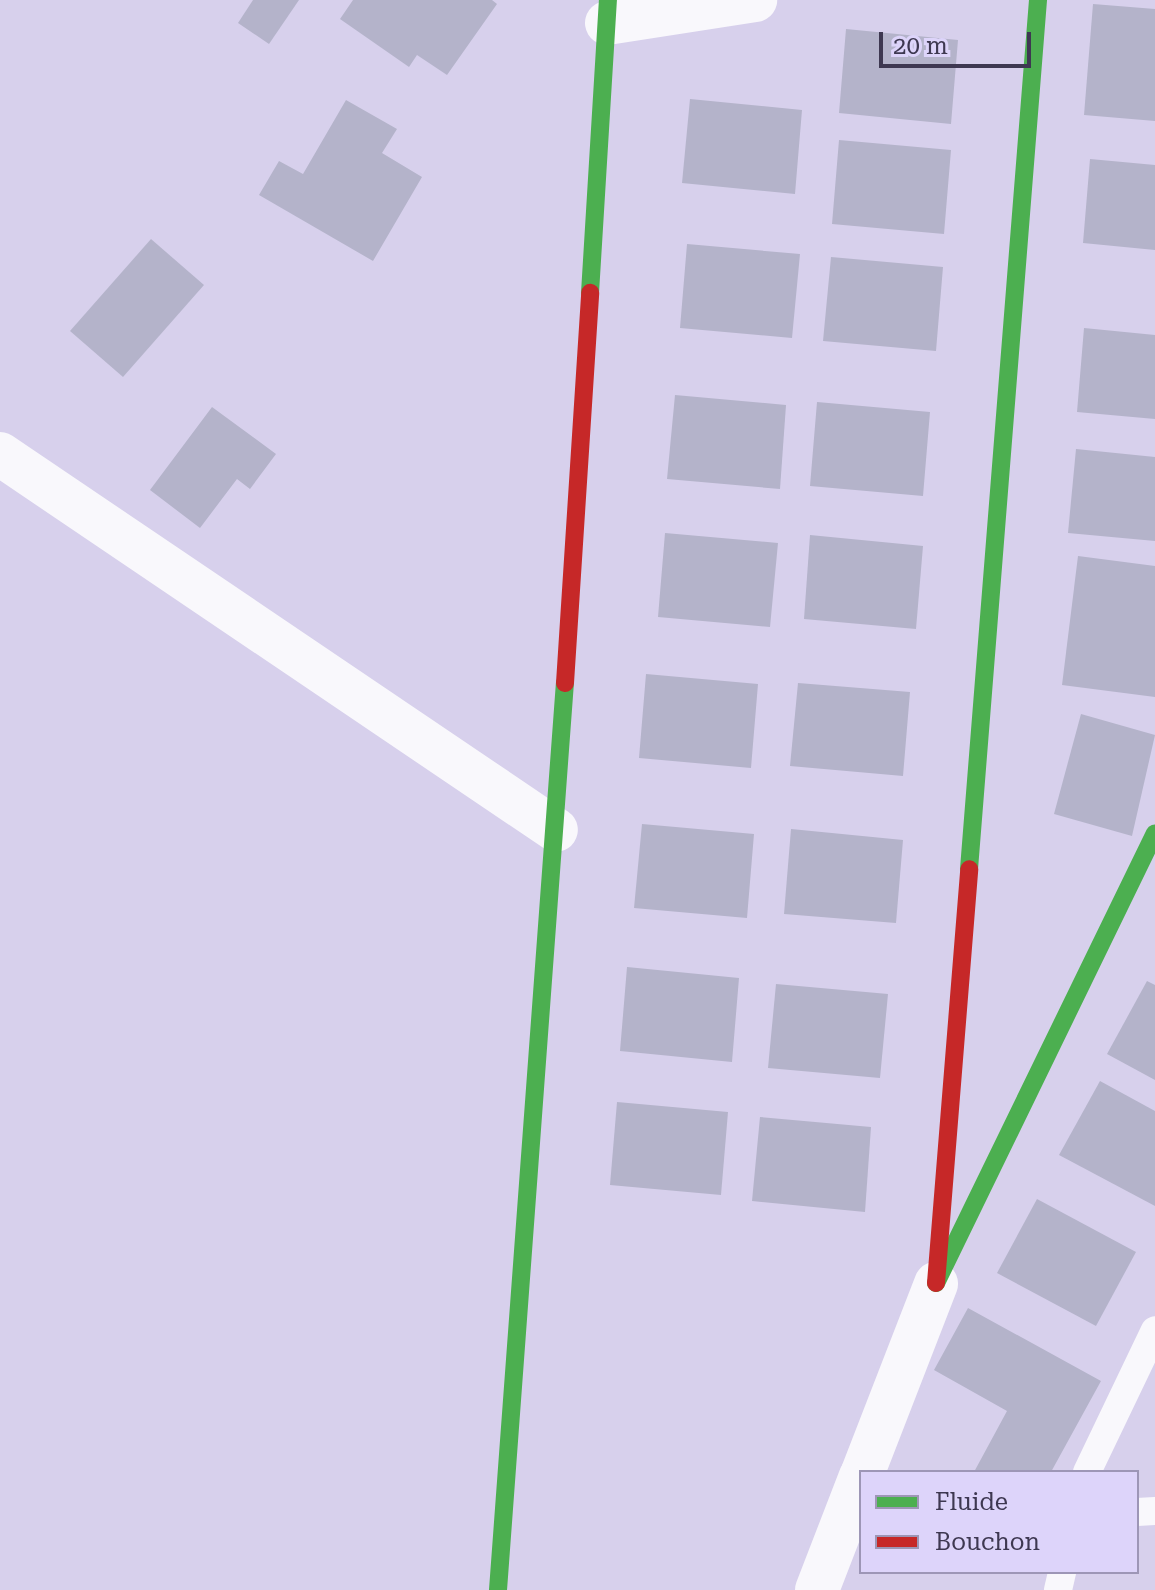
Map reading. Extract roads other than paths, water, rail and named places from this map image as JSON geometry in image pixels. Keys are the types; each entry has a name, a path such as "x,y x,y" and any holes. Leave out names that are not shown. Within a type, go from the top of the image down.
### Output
{"street":[{"path":"498,1590 556,830 608,12 755,0"},
{"path":"936,1284 1038,0"},
{"path":"0,454 556,830"},
{"path":"864,1470 936,1284 1155,833"},
{"path":"817,1590 859,1482"}],"lane":[{"path":"1088,1470 1155,1330"}]}
